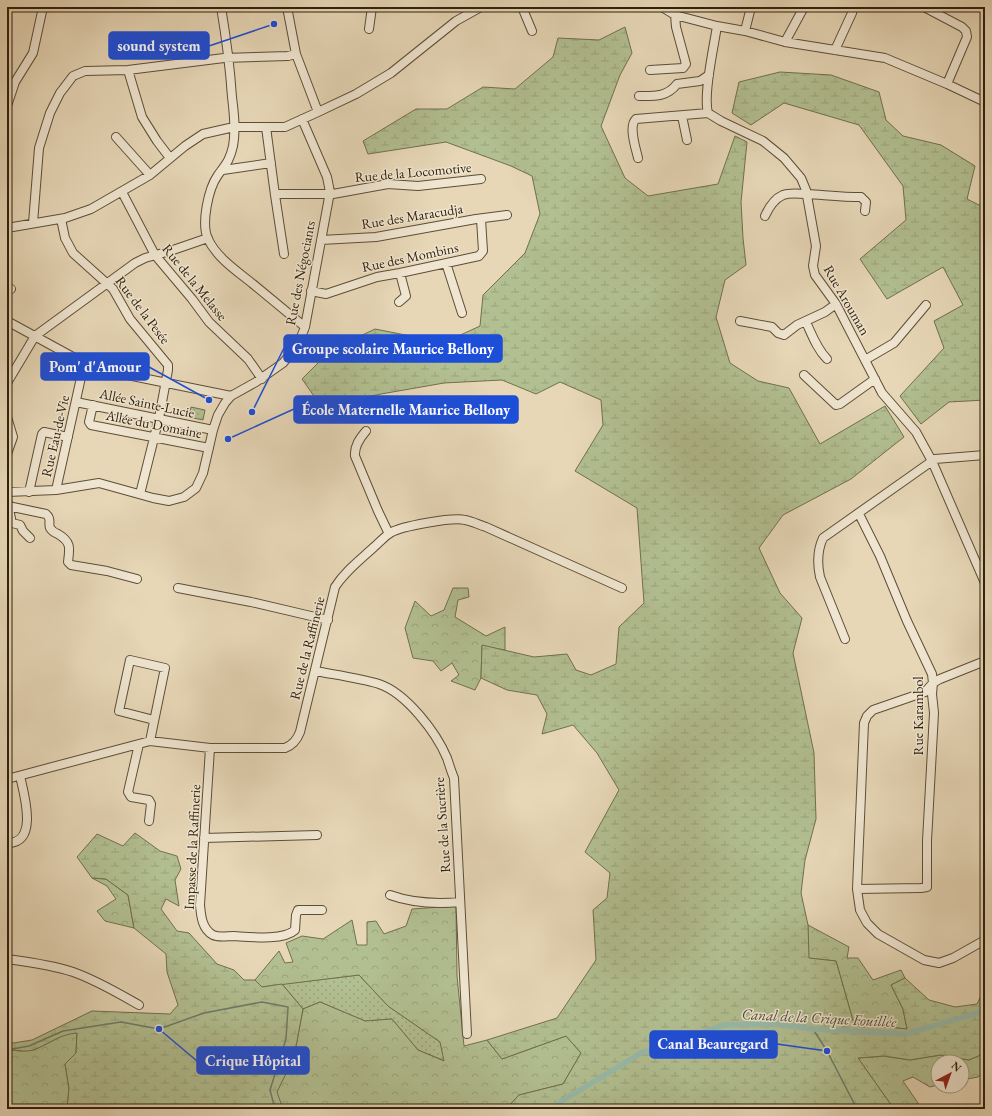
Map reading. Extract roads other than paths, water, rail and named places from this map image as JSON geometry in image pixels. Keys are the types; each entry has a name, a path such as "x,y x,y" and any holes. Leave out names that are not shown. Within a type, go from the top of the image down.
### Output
{"street":[{"path":"7,106 15,82 33,53 44,7"},
{"path":"221,7 229,58 234,127 233,145 229,159 223,170 218,175 213,186 207,205 206,219 208,238 214,249 227,263 305,327"},
{"path":"287,7 296,54 318,112"},
{"path":"369,29 372,7"},
{"path":"7,228 61,219 91,209 150,175 170,158 203,134 234,127 285,127 318,112 356,94 391,73 456,21 482,7"},
{"path":"522,7 532,31"},
{"path":"745,31 751,7"},
{"path":"785,42 804,7"},
{"path":"924,7 966,30 967,37 947,84"},
{"path":"665,8 675,15 785,42 885,58 985,102"},
{"path":"835,50 852,13"},
{"path":"650,70 683,68 686,64 676,27 675,15"},
{"path":"638,158 633,140 633,124 636,119 708,113 706,103 717,26"},
{"path":"33,223 39,148 50,113 60,93 73,76 85,71 128,70 224,58 288,56 296,54"},
{"path":"128,70 142,116 157,141 170,158"},
{"path":"639,96 659,96 669,92 677,84 700,81 709,76"},
{"name":"Rue Arouman","path":"708,113 711,116 763,140 784,158 801,178 806,194 816,246 812,266 815,275 836,304 882,393 916,432 932,461 985,583"},
{"path":"682,116 687,140"},
{"name":"Rue des Négociants","path":"7,492 56,490 99,483 169,501 184,497 196,488 203,473 218,415 225,403 231,396 262,378 283,363 298,345 305,327 329,194 327,178 302,119"},
{"path":"266,127 284,254"},
{"path":"116,137 150,175"},
{"path":"223,170 271,163"},
{"name":"Rue de la Locomotive","path":"275,194 329,194 388,184 418,186 481,179"},
{"name":"Rue de la Melasse","path":"122,192 151,250 209,322 248,359 262,378"},
{"path":"765,216 774,201 783,195 797,193 861,197 866,202 865,210"},
{"name":"Rue des Maracudja","path":"321,240 376,237 507,215"},
{"name":"Rue de la Pesée","path":"61,219 65,238 73,253 113,288 130,319 166,361 168,370 166,383 140,494"},
{"name":"Rue des Mombins","path":"311,291 326,294 369,279 479,256 483,251 481,219"},
{"path":"7,383 10,370 36,336 135,263 208,238"},
{"path":"446,263 462,313"},
{"path":"399,302 406,296 400,273"},
{"path":"740,321 772,327 784,335 797,325 825,312 836,304"},
{"path":"865,360 894,343 926,305"},
{"path":"7,321 93,368 231,396"},
{"path":"806,322 814,340 827,360"},
{"name":"Rue Eau-de-Vie","path":"56,490 84,364"},
{"path":"804,375 836,405 840,404 875,379"},
{"name":"Allée Sainte-Lucie","path":"76,402 213,430"},
{"name":"Allée du Domaine","path":"93,405 89,422 91,424 209,448"},
{"path":"7,417 13,438 7,454"},
{"path":"366,431 357,444 355,456 389,534"},
{"path":"29,492 42,434 44,432 68,437"},
{"path":"845,639 820,577 818,553 823,538 932,461 940,458 985,455"},
{"path":"30,538 23,531 20,525 12,523 8,503 49,516 51,519 50,527 52,530 68,542 70,548 68,562 71,565 137,578"},
{"name":"Rue Karambol","path":"858,889 927,887 927,841 934,713 932,674 880,556 859,514"},
{"name":"Rue de la Raffinerie","path":"7,779 150,741 210,748 285,748 290,746 296,740 300,732 316,671 335,587 353,565 389,534 399,529 435,522 465,520 481,525 622,588"},
{"path":"178,588 251,602 328,620"},
{"path":"150,741 166,668 130,660 119,711 154,720"},
{"path":"985,661 940,679 933,683 925,692 873,710 864,723 858,889 860,910 867,922 878,934 924,960 939,963 953,958 985,940"},
{"name":"Rue de la Sucrière","path":"316,671 380,684 395,692 411,705 438,741 446,757 454,778 462,967 467,1034"},
{"path":"138,744 128,792 131,797 149,800 149,821"},
{"name":"Impasse de la Raffinerie","path":"210,748 201,912 204,925 212,935 217,937 265,937 287,934 295,930 296,915 298,910 322,910"},
{"path":"7,843 16,842 21,838 27,822 24,794 20,776"},
{"path":"204,838 318,835"},
{"path":"390,895 410,901 440,903 460,902"},
{"path":"7,959 50,966 74,973 102,984 139,1005"}],"waterway":[{"path":"7,1050 29,1046 63,1031 121,1022 159,1029 204,1013 262,1002 288,1007 286,1039 270,1090 275,1109"},
{"name":"Canal de la Crique Fouillée","path":"549,1109 641,1053 724,1025 777,1024 813,1029 905,1034 985,1011"},
{"path":"813,1029 827,1051 857,1109"}],"place":[{"name":"sound system","path":"274,24"},
{"name":"Pom' d'Amour","path":"209,400"},
{"name":"Groupe scolaire Maurice Bellony","path":"252,412"},
{"name":"École Maternelle Maurice Bellony","path":"228,439"},
{"name":"Crique Hôpital","path":"159,1029"},
{"name":"Canal Beauregard","path":"827,1051"}]}
